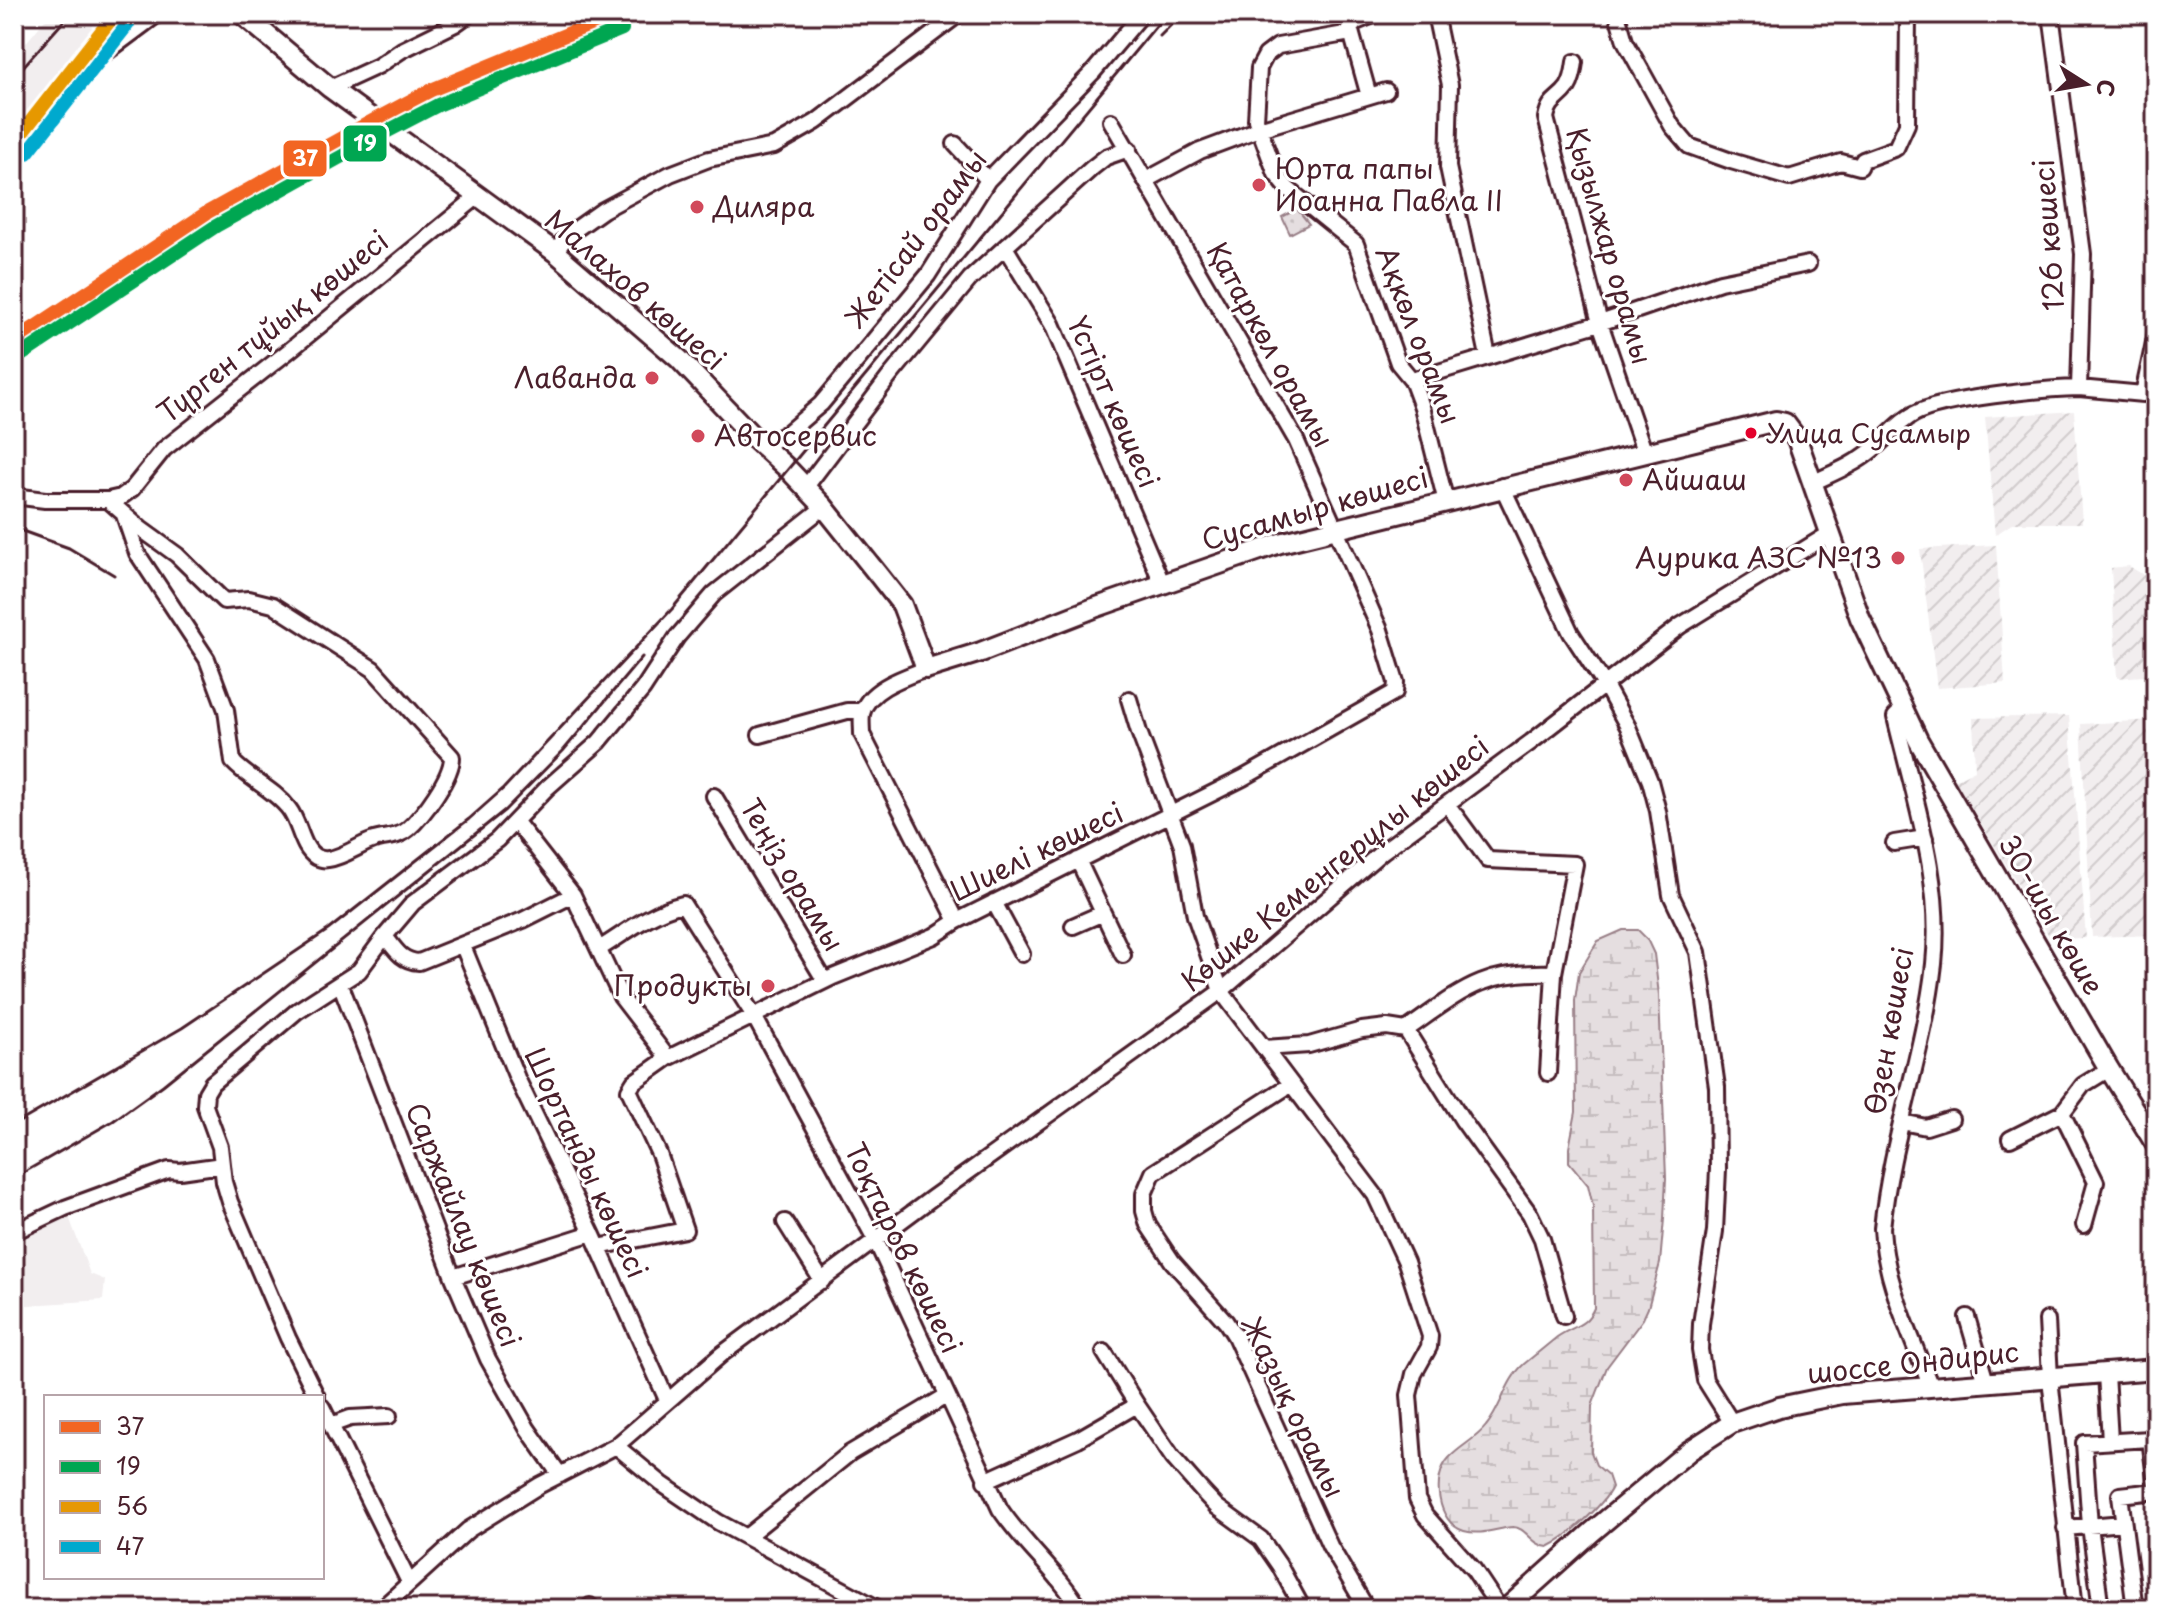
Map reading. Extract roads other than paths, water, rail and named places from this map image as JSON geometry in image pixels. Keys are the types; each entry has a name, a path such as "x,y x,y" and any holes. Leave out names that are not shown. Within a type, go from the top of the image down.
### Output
{"main road":[{"name":"Малахов көшесі","path":"242,14 330,88 555,252 679,359 824,507 902,605 926,669"},
{"name":"Сусамыр көшесі","path":"926,669 981,652 1162,583 1280,543 1644,451 1776,421 1785,423"},
{"name":"Өзен көшесі","path":"1785,423 1797,439 1860,618 1903,709"},
{"name":"30-шы көше","path":"1903,709 1926,754 2156,1145"},
{"name":"шоссе Ондирис","path":"1506,1609 1689,1451 1732,1423 1779,1407 1842,1394 2156,1369"}],"street":[{"path":"330,88 378,66 469,14"},
{"path":"555,252 569,234 603,210 670,174 709,159 774,146 816,122 959,14"},
{"name":"Жетісай орамы","path":"755,439 776,439 821,404 928,275 988,180 1094,71 1142,14"},
{"path":"1369,96 1350,28 1356,22 1376,14"},
{"name":"Ақкөл орамы","path":"1435,14 1450,85 1448,167 1488,356"},
{"path":"1617,14 1625,41 1672,126 1689,146 1789,178 1841,162 1860,167 1863,160 1896,148 1907,124 1908,14"},
{"name":"126 көшесі","path":"2051,14 2083,254 2079,388"},
{"name":"Ақкөл орамы","path":"1350,28 1345,34 1278,46 1266,55 1259,68 1256,107 1259,129 1276,174 1288,189 1356,244 1398,363 1412,380 1422,407 1446,502"},
{"name":"Қызылжар орамы","path":"1575,62 1567,89 1549,104 1546,118 1600,323 1644,451"},
{"path":"1146,180 1200,151 1259,129 1386,91"},
{"name":"Қатаркөл орамы","path":"1111,121 1296,440 1391,661"},
{"path":"955,144 988,180"},
{"path":"805,488 961,289 1099,163 1129,149"},
{"name":"Түрген тұйық көшесі","path":"108,500 121,497 132,489 164,449 477,197"},
{"name":"Үстірт көшесі","path":"1005,247 1052,324 1162,583"},
{"path":"1412,380 1600,323 1720,282 1808,264"},
{"path":"1812,483 1848,467 1874,448 1894,427 1918,412 1952,403 2056,389 2150,394 2156,333"},
{"path":"1502,486 1571,633 1628,727 1650,781 1663,834 1671,895 1698,952 1717,1087 1718,1156 1715,1231 1700,1350 1705,1380 1732,1423"},
{"path":"14,496 45,500 108,500 177,555 224,601 249,599 273,605 373,669 452,757 452,765 437,791 420,817 406,831 397,837 372,841 331,859 322,859 308,849 292,813 283,802 233,762 226,710 207,659 137,553 124,515"},
{"path":"316,1395 230,1202 220,1147 205,1106 206,1093 212,1083 297,1011 359,971 413,903 497,840 616,723 677,637 714,594 824,507"},
{"name":"Көшке Кеменгерұлы көшесі","path":"390,1606 409,1582 468,1530 560,1475 616,1446 722,1354 932,1198 1221,991 1383,851 1713,604 1829,534"},
{"name":"Шиелі көшесі","path":"595,1240 685,1230 659,1154 632,1101 629,1090 634,1082 668,1058 825,981 926,940 994,902 1243,778 1395,692 1391,661"},
{"name":"Сусамыр көшесі","path":"862,711 875,695 896,680 926,669"},
{"path":"1129,699 1182,845 1195,916 1221,991 1375,1195 1406,1262 1430,1336 1429,1347 1414,1374 1409,1395 1417,1499 1425,1515 1474,1570 1500,1609"},
{"name":"Өзен көшесі","path":"1903,709 1895,717 1925,838 1934,893 1934,963 1883,1212 1883,1247 1904,1317 1930,1385"},
{"path":"760,735 847,711 862,711 862,734 868,750 957,921"},
{"name":"Теңіз орамы","path":"714,796 825,981"},
{"path":"1447,804 1488,860 1575,864 1554,973 1548,1073"},
{"path":"516,822 573,895 621,997 668,1058"},
{"path":"1894,843 1925,838"},
{"path":"1078,860 1123,955"},
{"path":"385,936 401,957 410,962 419,962 523,920 573,895"},
{"path":"994,902 1022,954"},
{"name":"Тоқтаров көшесі","path":"599,949 643,918 683,904 754,1016 876,1241 985,1481 1015,1533 1054,1574 1080,1609"},
{"path":"1073,926 1103,913"},
{"name":"Шортанды көшесі","path":"463,946 517,1078 667,1400"},
{"path":"1264,1048 1309,1045 1362,1030 1387,1027 1406,1030 1479,981 1508,974 1554,973"},
{"name":"Саржайлау көшесі","path":"340,983 453,1277 488,1359 527,1428 560,1475"},
{"path":"1406,1030 1463,1121 1530,1214 1542,1239 1564,1316"},
{"path":"2010,1139 2062,1113 2083,1085 2109,1069"},
{"name":"Жазық орамы","path":"1291,1084 1153,1173 1144,1194 1144,1211 1154,1238 1235,1336 1330,1546 1367,1609"},
{"path":"2062,1113 2096,1182 2084,1225"},
{"path":"1902,1122 1926,1127 1951,1119"},
{"path":"14,1232 65,1208 162,1173 222,1165"},
{"path":"785,1222 822,1281"},
{"path":"453,1277 595,1240"},
{"path":"1967,1317 1986,1382"},
{"path":"2047,1320 2050,1378 2075,1609"},
{"path":"1104,1352 1173,1458 1225,1513 1261,1539 1303,1609"},
{"path":"2106,1374 2110,1441"},
{"path":"746,1537 850,1453 946,1396"},
{"path":"985,1481 1078,1439 1137,1405"},
{"path":"324,1411 409,1582"},
{"path":"331,1425 350,1418 389,1416"},
{"path":"2101,1609 2090,1526 2084,1443 2150,1439 2156,1488 2120,1495 2135,1609"},
{"path":"616,1446 693,1506 879,1609"},
{"path":"2065,1528 2123,1523"}],"railway":[{"path":"14,77 70,14"},
{"path":"75,77 124,14"},
{"path":"29,138 74,87 172,14"},
{"path":"14,1125 182,1028 328,930 504,788 672,609 1166,14"},
{"path":"1160,36 1182,14"},
{"path":"14,156 34,131"},
{"path":"14,528 69,548 114,575"},
{"path":"14,1178 113,1121 163,1085 505,810 563,751 642,657"}],"place":[{"name":"Юрта папы Иоанна Павла II","path":"1259,185"},
{"name":"Диляра","path":"697,207"},
{"name":"Лаванда","path":"652,378"},
{"name":"Улица Сусамыр","path":"1751,433"},
{"name":"Автосервис","path":"698,436"},
{"name":"Айшаш","path":"1626,480"},
{"name":"Аурика АЗС №13","path":"1898,558"},
{"name":"Продукты","path":"768,986"}]}
